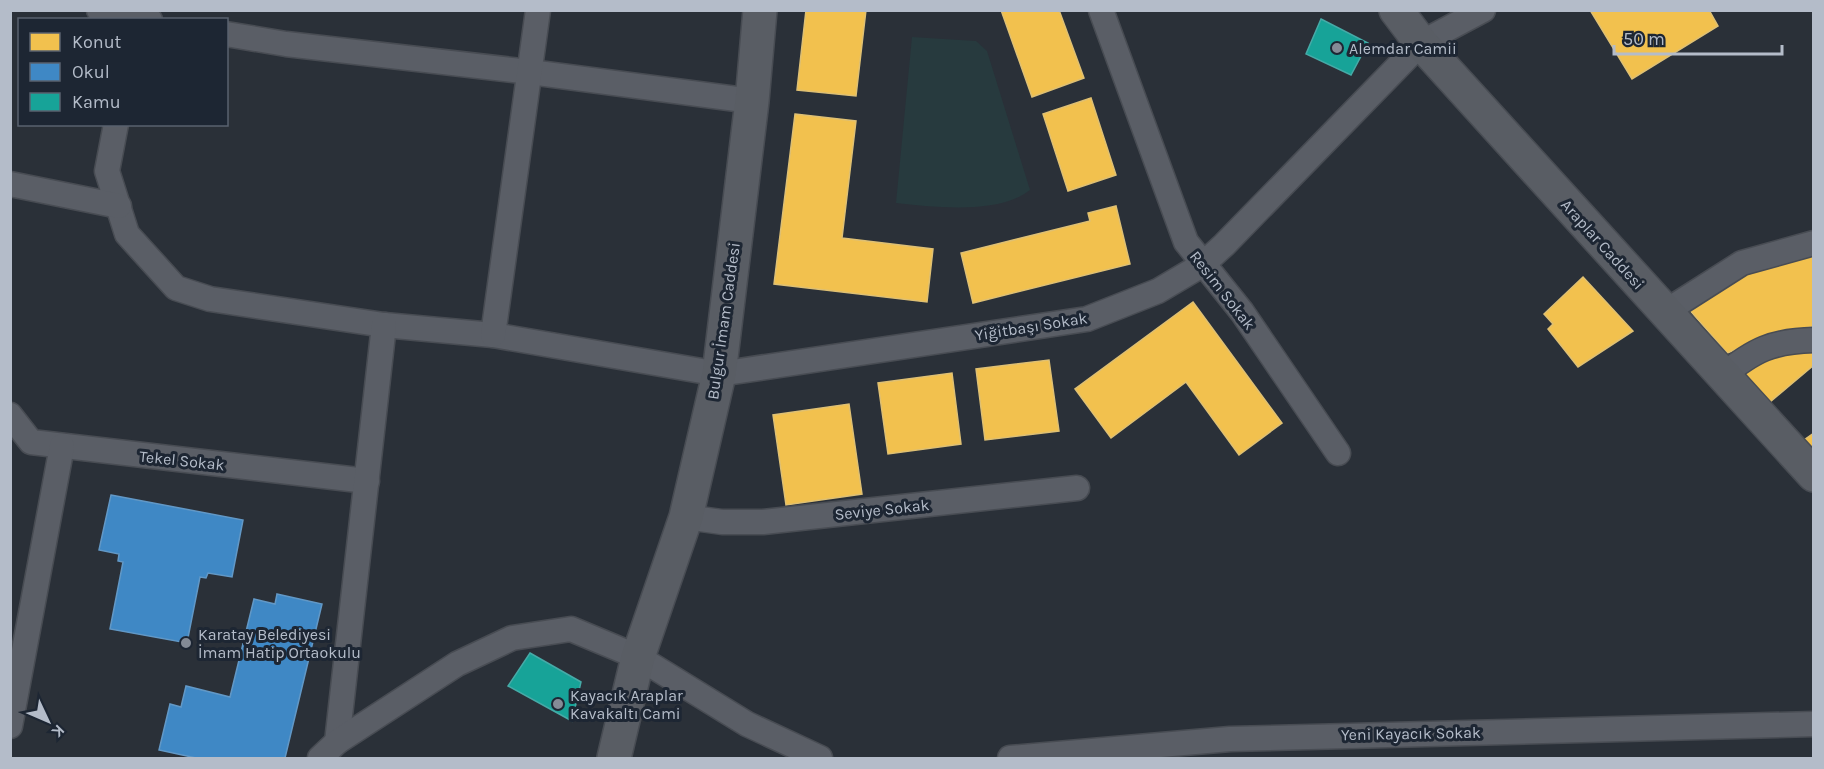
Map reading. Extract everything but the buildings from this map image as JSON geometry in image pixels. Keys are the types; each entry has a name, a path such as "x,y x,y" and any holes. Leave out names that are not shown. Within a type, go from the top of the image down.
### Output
{"street":[{"path":"99,10 139,17"},
{"path":"493,336 538,10"},
{"name":"Bulgur İmam Caddesi","path":"614,759 638,657 686,517 719,374 752,101 760,10"},
{"name":"Resim Sokak","path":"1101,10 1175,218 1186,242 1202,265 1242,312 1338,453"},
{"name":"Araplar Caddesi","path":"1396,10 1421,43 1814,475"},
{"name":"Yiğitbaşı Sokak","path":"116,126 107,171 127,234 176,288 210,299 384,325 493,336 719,374 1087,319 1158,291 1202,265 1421,43 1483,10"},
{"path":"228,34 286,44 530,72 752,101"},
{"path":"10,184 119,206"},
{"path":"1665,312 1742,262 1814,243"},
{"path":"337,742 384,325"},
{"path":"1722,376 1746,356 1783,341 1814,340"},
{"name":"Tekel Sokak","path":"10,415 31,442 367,481"},
{"path":"10,726 62,446"},
{"name":"Seviye Sokak","path":"686,517 722,522 763,522 1077,488"},
{"path":"320,759 337,742 457,664 512,638 571,628 638,657 747,724 820,759"},
{"name":"Yeni Kayacık Sokak","path":"1010,759 1230,739 1814,724"}],"green space":[{"path":"912,37 976,41 987,51 1030,190 1017,198 984,206 947,207 896,203"}],"place":[{"name":"Alemdar Camii","path":"1337,48"},
{"name":"Karatay Belediyesi İmam Hatip Ortaokulu","path":"186,643"},
{"name":"Kayacık Araplar Kavakaltı Cami","path":"558,704"}]}
